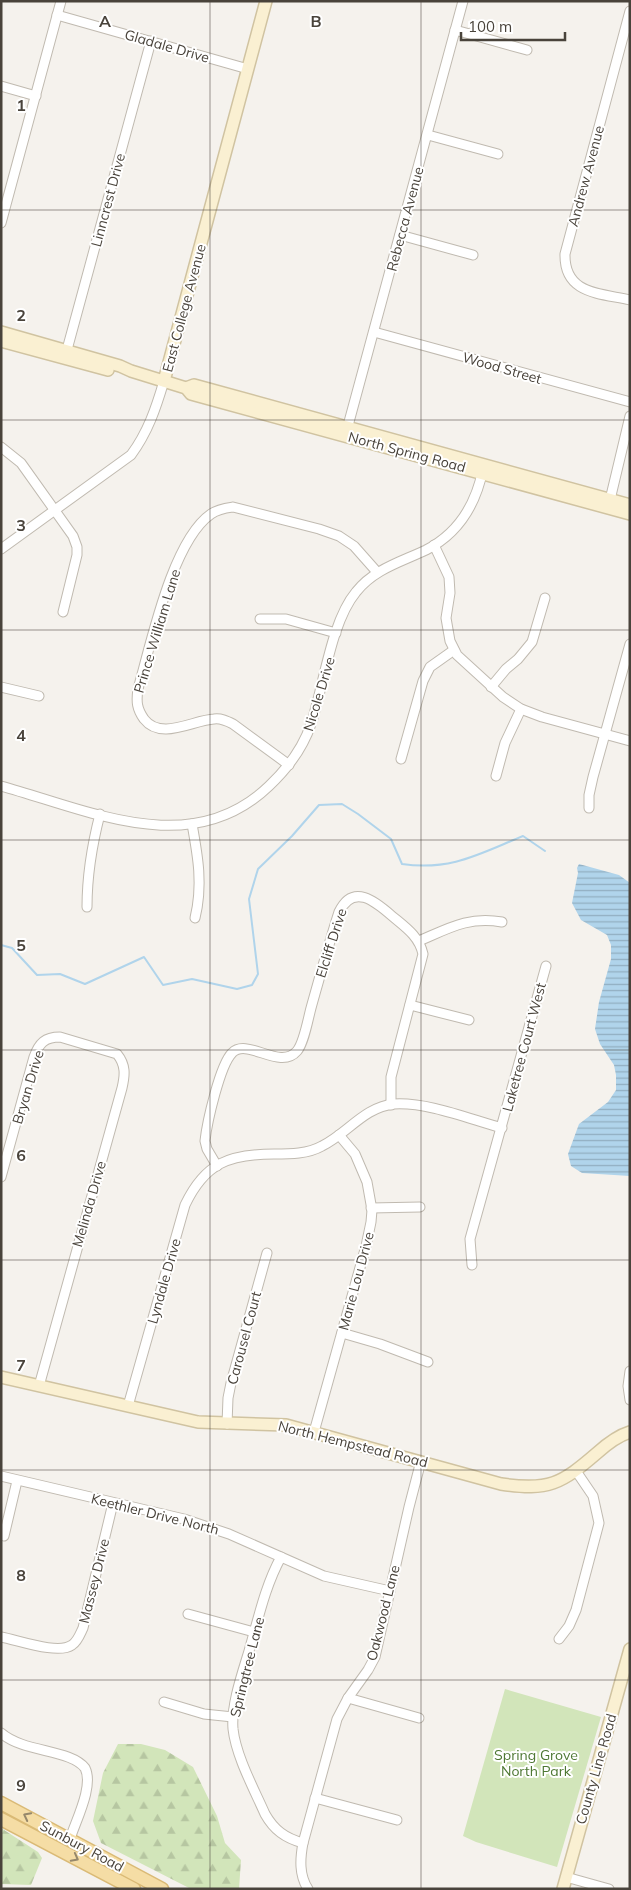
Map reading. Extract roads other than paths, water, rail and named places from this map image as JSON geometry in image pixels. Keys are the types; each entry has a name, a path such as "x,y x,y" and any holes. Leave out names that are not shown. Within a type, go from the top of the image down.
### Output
{"main road":[{"name":"Sunbury Road","path":"1,1803 162,1889"},
{"name":"Sunbury Road","path":"1,1819 134,1889"}],"street":[{"path":"1,223 61,1"},
{"name":"East College Avenue","path":"1,549 131,455 142,441 164,381 266,1"},
{"name":"Rebecca Avenue","path":"347,432 463,1"},
{"name":"Andrew Avenue","path":"630,11 565,254 565,268 570,280 578,286 630,300"},
{"name":"Gladale Drive","path":"57,15 248,68"},
{"path":"455,30 527,50"},
{"name":"Linncrest Drive","path":"65,354 151,41"},
{"path":"1,86 36,96"},
{"path":"428,135 498,154"},
{"path":"400,235 473,255"},
{"path":"1,332 65,354"},
{"name":"Wood Street","path":"374,332 630,402"},
{"path":"1,341 65,354"},
{"name":"North Spring Road","path":"65,354 123,373 131,372 164,381 186,388 191,394 347,432 609,503 630,505"},
{"path":"609,503 630,416"},
{"path":"1,447 20,463 74,536 77,547 76,564 63,612"},
{"name":"Nicole Drive","path":"1,786 100,814 143,824 161,826 192,824 216,818 254,799 283,773 303,743 310,727 342,615 354,594 361,585 377,572 434,545 453,531 464,519 475,498 483,469"},
{"name":"North Spring Road","path":"609,503 630,514"},
{"name":"Prince William Lane","path":"289,765 233,724 224,720 215,719 173,729 160,729 148,724 138,710 136,700 138,689 169,579 194,532 211,514 221,509 233,507 340,536 354,546 377,572"},
{"path":"434,545 448,577 450,593 446,618 450,641 454,650 491,687 521,709 542,717 630,741"},
{"path":"491,687 506,669 518,660 532,642 545,598"},
{"path":"260,619 286,619 336,633"},
{"path":"589,808 590,788 630,644"},
{"path":"401,759 423,681 430,667 454,650"},
{"path":"1,686 39,696"},
{"path":"496,776 505,743 521,709"},
{"path":"87,908 87,884 92,846 100,814"},
{"path":"192,824 200,881 199,903 195,918"},
{"name":"Elcliff Drive","path":"217,1166 210,1157 204,1140 223,1069 232,1052 240,1049 248,1049 279,1058 289,1057 297,1052 342,904 357,896 375,901 419,941"},
{"path":"502,922 488,920 466,921 419,941 423,954 391,1078 391,1104 408,1104 428,1108 502,1128"},
{"name":"Laketree Court West","path":"472,1265 470,1239 546,966"},
{"path":"410,1005 469,1020"},
{"name":"Bryan Drive","path":"1,1177 37,1048 44,1040 52,1037 60,1037 87,1044"},
{"name":"Melinda Drive","path":"39,1386 125,1075 123,1062 117,1054 87,1044"},
{"name":"Lyndale Drive","path":"128,1406 185,1205 191,1192 207,1172 226,1160 244,1155 289,1154 311,1151 324,1146 371,1110 391,1104"},
{"name":"Marie Lou Drive","path":"314,1432 371,1222 367,1182 355,1154 338,1134"},
{"path":"371,1208 420,1207"},
{"name":"Carousel Court","path":"227,1424 228,1398 231,1383 267,1254"},
{"path":"342,1333 380,1344 428,1362"},
{"path":"630,1372 628,1386 630,1400"},
{"name":"North Hempstead Road","path":"1,1377 198,1422 273,1424 314,1432 501,1484 516,1486 546,1485 560,1481 576,1471 614,1439 630,1432"},
{"name":"Oakwood Lane","path":"308,1889 301,1870 300,1856 303,1843 337,1719 348,1698 375,1657 409,1507 422,1461"},
{"path":"558,1639 569,1626 576,1610 599,1522 593,1496 576,1471"},
{"name":"Keethler Drive North","path":"1,1476 184,1519 229,1534 324,1576 390,1590"},
{"path":"4,1536 17,1480"},
{"name":"Massey Drive","path":"1,1637 60,1649 71,1645 79,1638 113,1503"},
{"name":"Springtree Lane","path":"281,1557 263,1602 240,1681 233,1717 235,1744 265,1814 277,1831 286,1838 303,1843"},
{"path":"188,1614 254,1632"},
{"name":"County Line Road","path":"563,1889 630,1649"},
{"path":"348,1698 419,1718"},
{"path":"164,1702 204,1714 233,1717"},
{"path":"1,1733 16,1743 74,1759 85,1768 88,1782 78,1820 70,1839"},
{"path":"315,1798 397,1820"},
{"path":"566,1877 609,1889"}],"water":[{"path":"579,864 619,875 630,883 630,1176 582,1173 571,1166 568,1154 579,1124 608,1102 616,1090 614,1065 600,1044 595,1029 599,1002 611,959 611,945 607,935 581,920 572,903"}],"waterway":[{"path":"1,945 12,948 37,975 60,974 85,984 144,957 163,985 192,979 237,989 252,985 258,974 249,899 258,869 292,836 319,805 342,804 358,814 391,839 402,864 419,866 450,863 478,855 523,836 545,851"}],"park label":[{"name":"Spring Grove North Park","path":"536,1764"}]}
